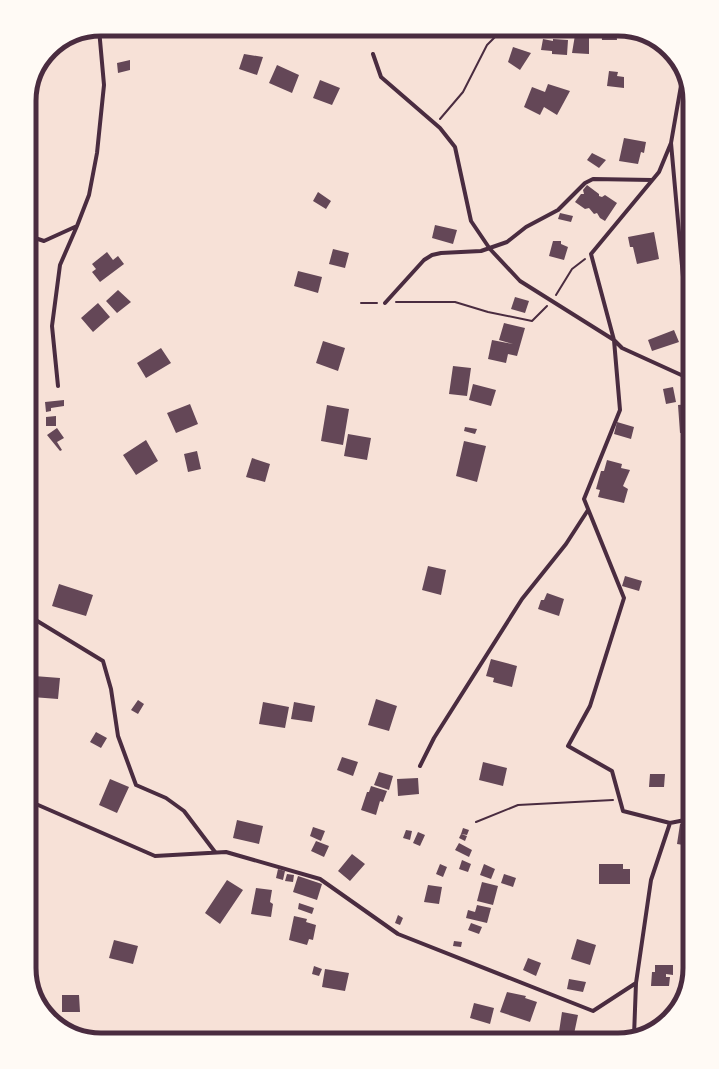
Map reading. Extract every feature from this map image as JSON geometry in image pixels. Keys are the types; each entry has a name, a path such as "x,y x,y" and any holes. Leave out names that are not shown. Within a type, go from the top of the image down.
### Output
{"street":[{"path":"58,386 52,326 60,265 78,226 89,195 97,153 104,85 100,36"},
{"path":"373,54 381,77 435,124 455,147 471,221 490,249 520,281 614,340 622,348 683,376"},
{"path":"681,85 671,143 659,172 591,254 614,340 620,410 584,498 624,598 590,706 568,746 612,771 623,811 670,823 683,820"},
{"path":"671,143 683,277"},
{"path":"384,303 424,260 432,255 441,253 480,251 490,249 507,242 526,227 558,210 585,184 593,180 652,180"},
{"path":"36,238 44,241 78,226"},
{"path":"420,766 434,738 522,599 566,544 588,510"},
{"path":"36,620 103,661 111,690 118,736 136,785 166,798 184,811 215,852"},
{"path":"36,804 155,856 226,852 320,879 398,934 593,1011 636,983"},
{"path":"634,1031 636,983 650,880 670,823"}],"path":[{"path":"435,124 463,92 487,45 496,36"},
{"path":"361,303 455,302 488,312 532,321 552,301 572,268 591,254"},
{"path":"476,822 518,805 620,799"}],"building":[{"path":"575,36 589,36 589,54 572,53"},
{"path":"602,36 617,36 617,40 602,40"},
{"path":"543,39 553,41 553,39 568,40 567,55 552,54 552,51 541,50"},
{"path":"513,47 531,53 520,70 508,62"},
{"path":"244,54 263,57 257,75 239,69"},
{"path":"130,60 130,70 118,73 117,63"},
{"path":"277,65 299,75 292,93 269,83"},
{"path":"609,71 618,72 617,76 624,77 624,88 607,86"},
{"path":"320,80 340,88 332,105 313,98"},
{"path":"548,84 570,91 557,115 544,107 540,115 524,107 532,87 545,92"},
{"path":"624,138 646,142 644,153 641,152 638,164 619,161"},
{"path":"592,153 606,160 599,168 587,160"},
{"path":"587,185 599,194 599,196 602,197 605,195 617,203 605,221 600,218 597,213 594,214 589,208 585,209 575,202 581,194 584,194 583,190"},
{"path":"318,192 331,201 326,209 313,201"},
{"path":"560,213 573,216 571,222 558,219"},
{"path":"435,225 457,230 453,244 432,238"},
{"path":"654,232 659,259 637,264 633,247 630,247 628,237"},
{"path":"553,241 561,241 561,244 568,247 564,260 549,256"},
{"path":"333,249 349,253 345,268 329,264"},
{"path":"107,252 113,260 118,256 124,264 100,282 92,272 96,269 92,264"},
{"path":"298,271 322,277 318,293 294,286"},
{"path":"118,290 131,302 117,313 106,301"},
{"path":"515,297 529,301 525,313 511,309"},
{"path":"98,303 110,317 93,332 81,318"},
{"path":"504,323 525,328 517,356 508,354 506,363 488,359 492,340 513,344 499,340"},
{"path":"674,330 679,342 652,351 648,340"},
{"path":"323,341 345,348 338,371 316,363"},
{"path":"161,348 171,363 146,378 137,363"},
{"path":"453,366 471,368 467,396 449,394"},
{"path":"473,384 496,390 491,406 469,400"},
{"path":"673,387 676,402 666,404 663,389"},
{"path":"64,400 64,406 51,408 51,411 46,412 45,402"},
{"path":"190,404 198,424 176,433 167,413"},
{"path":"327,405 349,409 343,445 321,441"},
{"path":"678,405 683,405 683,433 680,433"},
{"path":"56,416 56,426 46,426 46,417"},
{"path":"617,422 634,427 631,439 614,434"},
{"path":"465,427 477,429 475,434 464,431"},
{"path":"57,428 64,438 57,442 62,450 60,451 47,435"},
{"path":"348,434 371,438 367,460 344,456"},
{"path":"146,440 158,461 136,475 123,455"},
{"path":"464,441 486,446 477,482 456,476"},
{"path":"197,451 201,469 188,472 184,454"},
{"path":"252,458 270,464 265,482 246,477"},
{"path":"607,460 622,464 621,468 630,470 623,486 628,489 624,503 598,497 600,490 596,489 601,471 604,471"},
{"path":"428,566 446,570 441,595 422,590"},
{"path":"625,576 642,581 639,591 622,586"},
{"path":"59,584 93,595 86,616 52,606"},
{"path":"547,593 564,599 559,616 538,609 541,600 544,600"},
{"path":"491,659 517,666 512,687 493,682 494,678 486,676"},
{"path":"36,676 60,678 58,699 36,697"},
{"path":"376,699 397,706 389,731 368,725"},
{"path":"138,700 144,704 138,714 131,710"},
{"path":"263,702 289,707 285,728 259,724"},
{"path":"294,702 315,706 312,722 291,719"},
{"path":"96,732 107,738 101,748 90,742"},
{"path":"342,757 358,762 353,776 337,770"},
{"path":"483,762 507,768 503,786 479,780"},
{"path":"379,772 393,776 389,790 374,785"},
{"path":"650,774 665,774 664,787 649,787"},
{"path":"418,778 419,794 398,796 397,779"},
{"path":"110,779 129,787 117,813 99,805"},
{"path":"371,786 387,791 383,802 380,801 376,815 361,810 367,792 369,792"},
{"path":"237,820 263,826 259,844 233,838"},
{"path":"680,824 683,824 683,845 677,844"},
{"path":"313,827 325,831 321,841 310,836"},
{"path":"463,828 469,830 467,835 461,834"},
{"path":"406,830 412,831 410,840 403,838"},
{"path":"418,832 425,835 420,846 413,843"},
{"path":"461,834 467,836 465,841 459,838"},
{"path":"316,841 329,846 324,857 311,851"},
{"path":"459,843 472,850 469,857 455,850"},
{"path":"352,854 365,864 350,881 338,871"},
{"path":"462,860 471,864 468,872 459,869"},
{"path":"440,864 447,867 443,877 436,874"},
{"path":"484,864 495,869 491,879 480,875"},
{"path":"599,864 623,864 623,869 630,869 630,884 599,884"},
{"path":"278,869 285,871 283,880 276,878"},
{"path":"287,874 294,875 293,882 285,881"},
{"path":"504,874 516,878 513,887 501,883"},
{"path":"298,876 322,884 317,900 293,892"},
{"path":"227,880 243,890 220,924 205,913"},
{"path":"482,882 498,886 493,905 477,901"},
{"path":"428,885 442,887 439,904 424,902"},
{"path":"256,888 272,890 270,902 273,904 271,917 251,914"},
{"path":"299,903 314,908 312,914 298,909"},
{"path":"477,905 491,908 487,923 466,918 468,910 475,912"},
{"path":"398,915 403,918 400,925 395,923"},
{"path":"294,916 307,919 306,922 316,925 313,940 309,939 307,945 289,940"},
{"path":"471,923 482,927 479,934 468,930"},
{"path":"577,939 596,945 590,965 571,959"},
{"path":"114,940 138,946 133,964 109,958"},
{"path":"454,941 462,942 461,947 453,946"},
{"path":"528,958 541,963 536,976 523,970"},
{"path":"655,965 673,965 673,975 666,974 666,977 670,977 669,986 651,986 652,972 655,972"},
{"path":"314,966 322,969 319,976 312,974"},
{"path":"325,969 349,973 345,991 322,987"},
{"path":"569,979 586,982 583,992 567,989"},
{"path":"507,992 526,996 525,998 537,1002 530,1022 500,1012"},
{"path":"62,995 79,995 80,1012 62,1012"},
{"path":"474,1003 494,1008 490,1024 470,1018"},
{"path":"562,1012 578,1015 574,1033 559,1032"}]}
